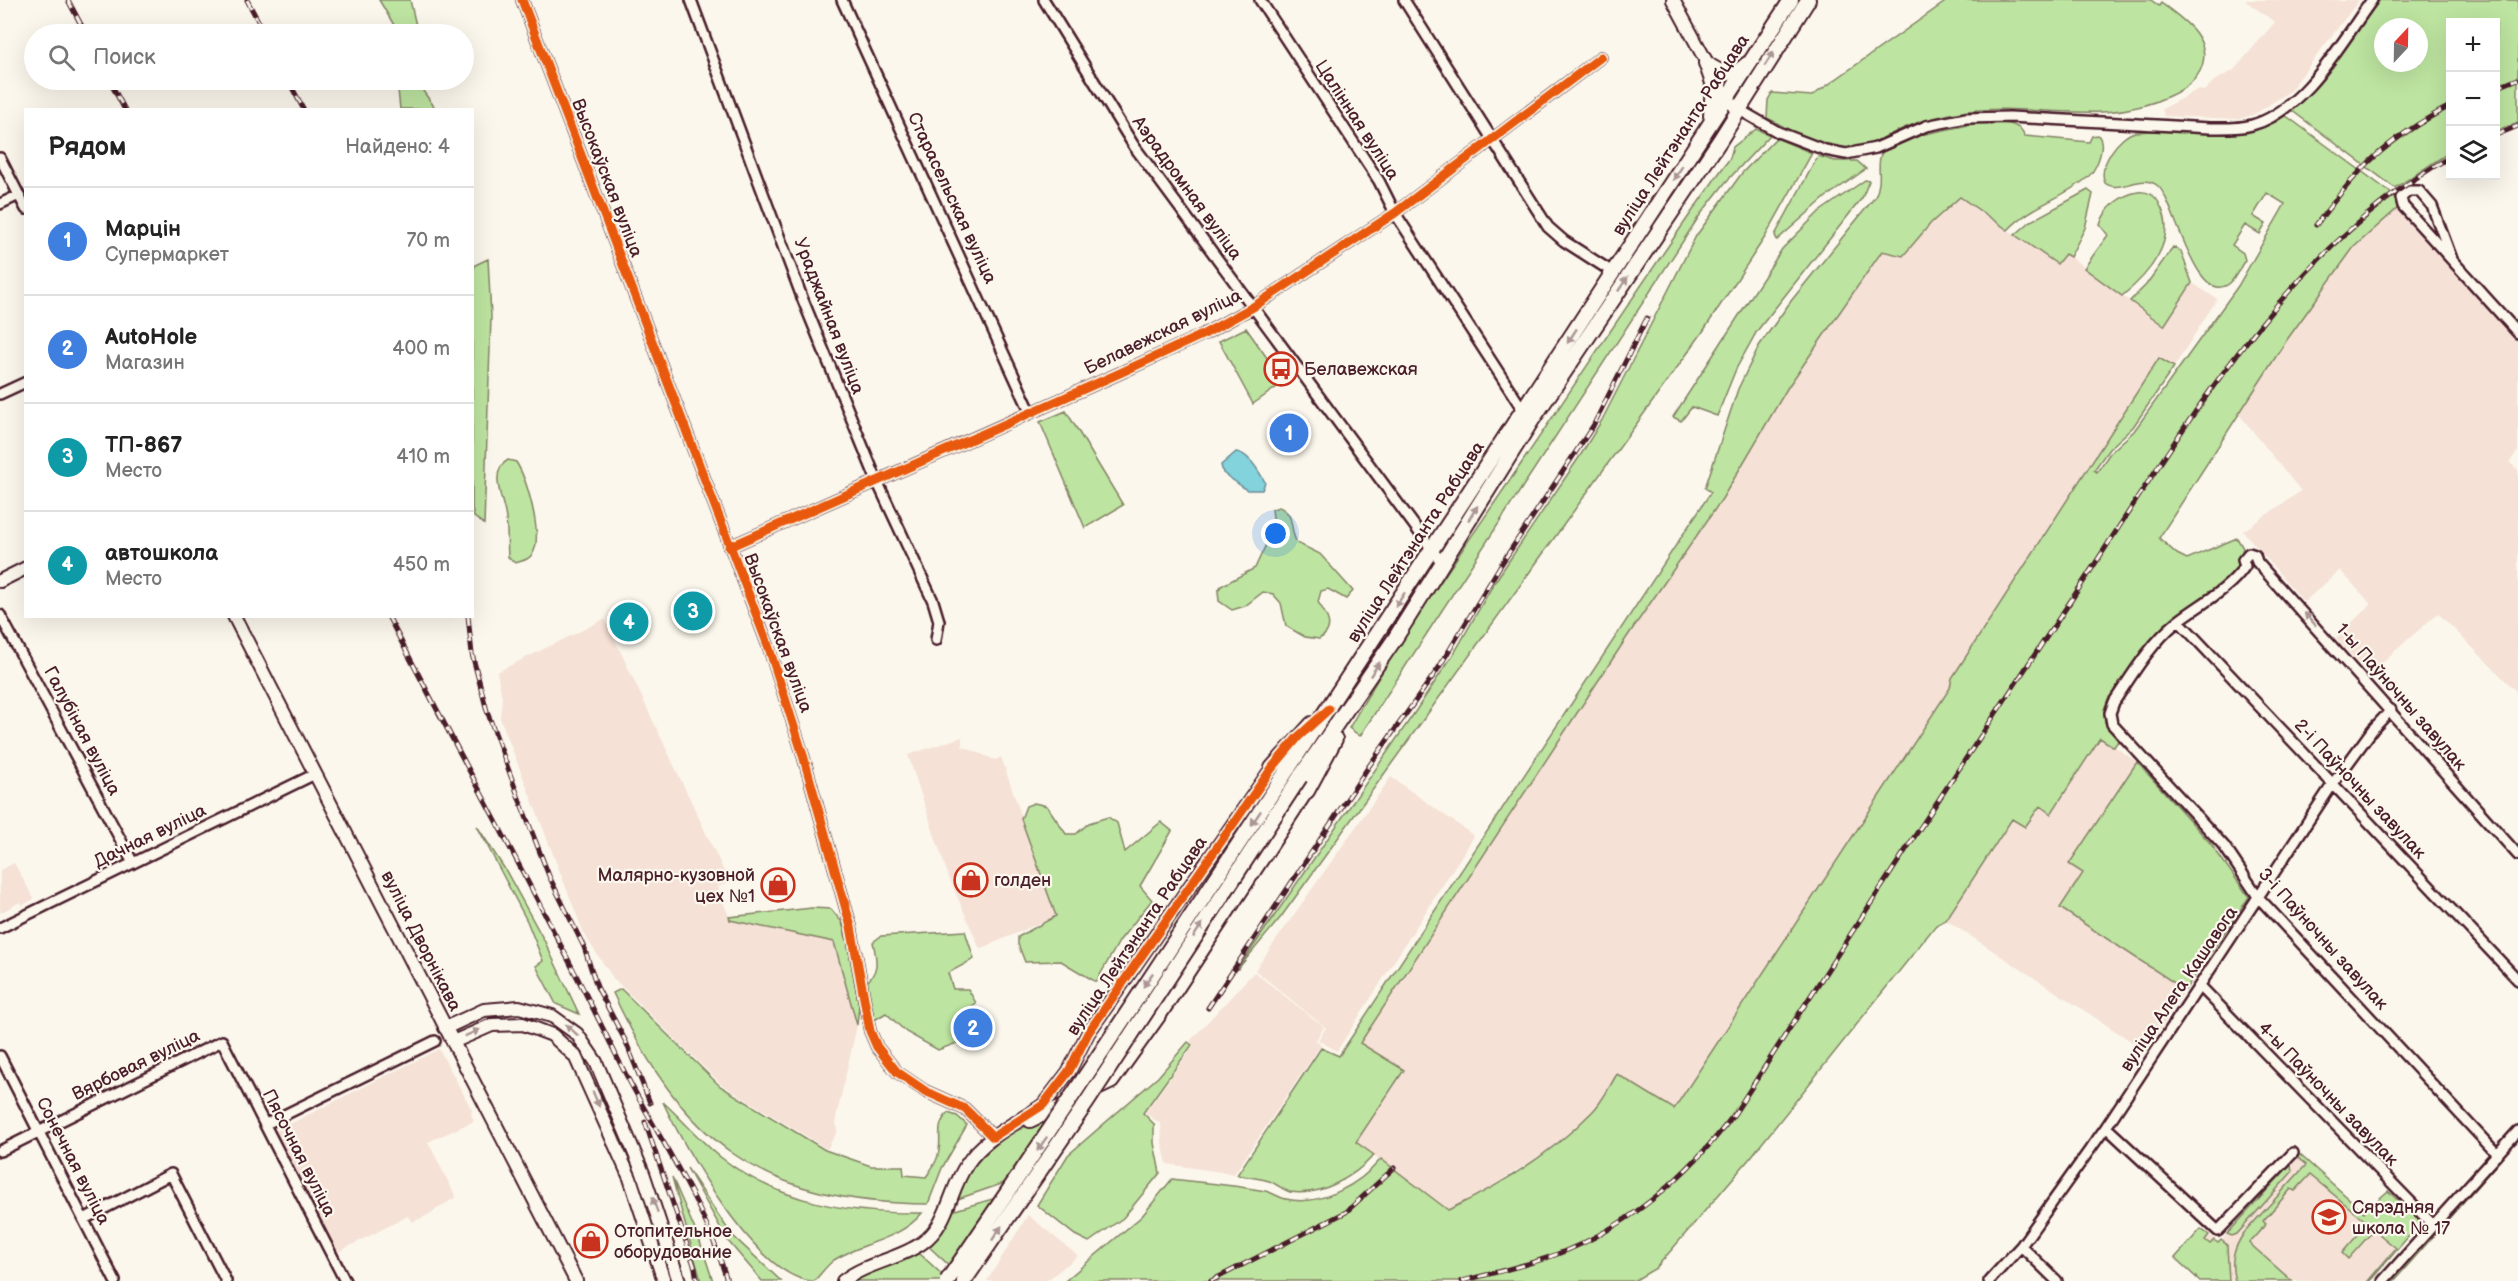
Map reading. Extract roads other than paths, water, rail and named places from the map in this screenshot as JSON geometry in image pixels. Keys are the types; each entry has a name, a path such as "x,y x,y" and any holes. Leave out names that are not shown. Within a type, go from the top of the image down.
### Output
{"highway":[{"name":"вуліца Лейтэнанта Рабцава","path":"964,1281 1087,1102 1294,773 1329,709 1791,0"},
{"name":"вуліца Лейтэнанта Рабцава","path":"947,1281 1076,1094 1123,1018 1294,773 1355,699 1808,0"},
{"path":"1706,63 1716,71 1728,73 1740,70 1750,61"},
{"path":"1706,63 1714,90 1710,123"},
{"path":"1307,791 1355,699"},
{"path":"1272,768 1298,737 1329,709"}],"main road":[{"path":"1673,0 1726,98 1738,109"},
{"path":"0,581 24,569"},
{"name":"вуліца Дворнікава","path":"235,618 576,1281"},
{"name":"вуліца Лейтэнанта Рабцава","path":"993,1137 1043,1105 1069,1071 1088,1033 1272,768"},
{"path":"843,1281 858,1270 921,1244 940,1223 966,1164 977,1150 993,1137 1112,1082 1130,1060 1307,791"},
{"path":"1124,984 1121,1001 1132,1015 1145,1020 1162,1012"},
{"path":"445,1028 484,1010 519,1007 537,1010 566,1024 588,1047 643,1173 678,1281"},
{"path":"453,1042 492,1025 509,1022 538,1028 552,1035 575,1056 630,1178 664,1281"},
{"path":"1088,1033 1106,1023 1116,1025 1126,1032 1132,1043 1130,1060"}],"street":[{"name":"Высокаўская вуліца","path":"522,0 769,648 803,755 851,927 870,1031 877,1047 897,1072 925,1090 965,1109 993,1137"},
{"name":"Ураджайная вуліца","path":"691,0 803,300 877,482 933,601 939,621 936,640"},
{"name":"Старасельская вуліца","path":"842,0 1030,411"},
{"name":"Аэрадромная вуліца","path":"1044,0 1128,137 1442,563"},
{"name":"Цалінная вуліца","path":"1260,0 1379,181 1395,213 1523,410"},
{"path":"1404,0 1548,226 1564,241 1614,273"},
{"name":"вуліца Лейтэнанта Рабцава","path":"1738,109 1778,132 1825,150 1846,154 1876,148 1926,126 1966,118 2010,117 2210,128 2240,127 2263,121 2294,100 2372,0"},
{"name":"Белавежская вуліца","path":"729,547 1186,343 1253,308 1395,213 1601,57"},
{"path":"0,158 24,205"},
{"path":"2452,259 2432,206 2419,191 2408,191 2401,198 2401,203 2518,333"},
{"path":"0,204 19,195"},
{"path":"0,394 24,383"},
{"name":"1-ы Паўночны завулак","path":"2179,621 2229,587 2246,566 2242,560 2248,553 2255,555 2257,562 2518,855"},
{"name":"Галубіная вуліца","path":"0,615 133,863"},
{"name":"3-і Паўночны завулак","path":"2179,621 2149,653 2114,702 2110,713 2116,730 2224,846 2259,898 2497,1154"},
{"name":"2-і Паўночны завулак","path":"2179,621 2518,980"},
{"name":"вуліца Алега Кашавога","path":"1989,1281 2021,1246 2106,1127 2332,785 2373,729 2391,710"},
{"name":"Дачная вуліца","path":"0,928 315,774"},
{"name":"4-ы Паўночны завулак","path":"2200,986 2433,1225"},
{"name":"Пясочная вуліца","path":"222,1041 345,1281"},
{"name":"Вярбовая вуліца","path":"0,1151 159,1070 222,1041"},
{"path":"266,1124 435,1041"},
{"name":"Сонечная вуліца","path":"0,1056 115,1281"},
{"path":"2106,1127 2218,1231 2293,1153"},
{"path":"2383,1281 2518,1131"},
{"path":"84,1219 171,1174 226,1281"},
{"path":"2021,1246 2057,1281"}],"water":[{"path":"1236,452 1249,459 1257,468 1265,482 1262,490 1247,490 1223,473 1221,465"}],"railway":[{"path":"68,0 81,24"},
{"path":"247,0 260,24"},
{"path":"2500,86 2518,79"},
{"path":"114,90 124,108"},
{"path":"293,90 303,108"},
{"path":"2316,225 2346,187 2375,156 2408,131 2446,108"},
{"path":"2500,133 2518,126"},
{"path":"1462,1281 1521,1266 1582,1244 1632,1215 1698,1158 1735,1113 2150,479 2236,356 2283,298 2334,245 2389,197 2446,160"},
{"path":"1208,1008 1369,766 1438,669 1500,566 1593,426 1647,318"},
{"path":"389,618 563,949 633,1088 693,1195 718,1252 727,1281"},
{"path":"468,618 472,654 487,711 520,801 549,876 584,947 597,987 626,1042 650,1103"},
{"path":"645,1122 695,1268 697,1281"},
{"path":"1211,1281 1346,1212 1394,1168"}],"place":[{"name":"Белавежская","path":"1281,369"},
{"name":"Марцін","path":"1289,433"},
{"name":"ТП-867","path":"693,611"},
{"name":"автошкола","path":"629,622"},
{"name":"голден","path":"971,880"},
{"name":"Малярно-кузовной цех №1","path":"778,885"},
{"name":"AutoHole","path":"973,1028"},
{"name":"Сярэдняя школа № 17","path":"2329,1217"},
{"name":"Отопительное оборудование","path":"591,1241"}]}
